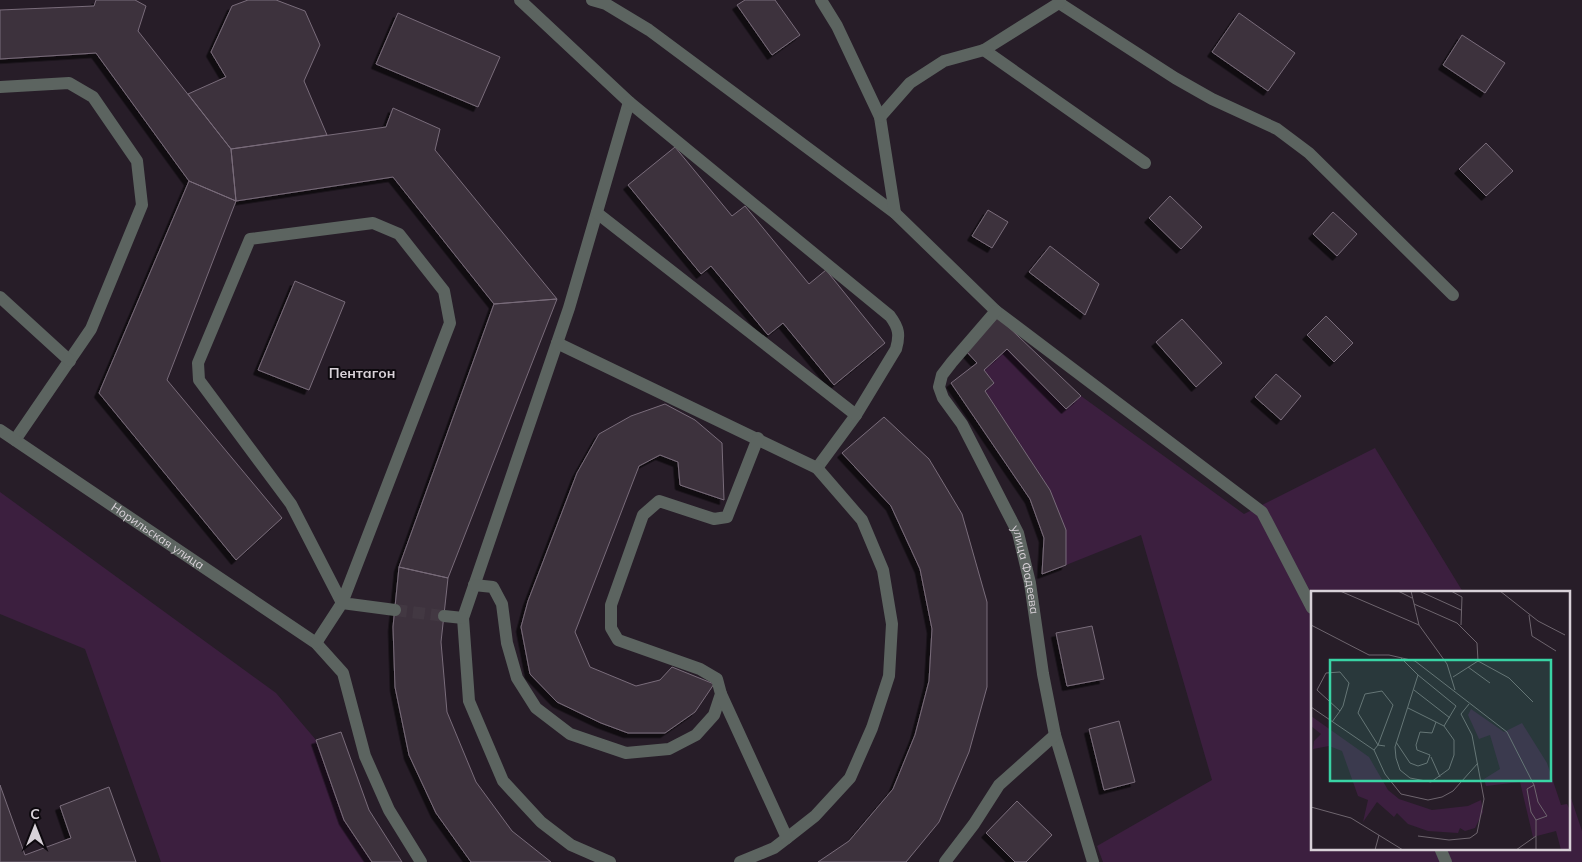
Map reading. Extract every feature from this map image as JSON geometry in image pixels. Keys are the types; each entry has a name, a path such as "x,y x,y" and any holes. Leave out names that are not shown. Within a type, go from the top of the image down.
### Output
{"street":[{"path":"520,0 629,102 890,316 897,326 900,338 896,350 856,415 816,468"},
{"path":"592,0 606,4 649,30 895,213 996,311 1262,512 1311,606"},
{"path":"821,0 837,26 880,117 895,213"},
{"path":"880,117 910,83 944,61 984,50 1060,2 1175,78 1277,129 1309,153 1454,295"},
{"path":"984,50 1146,163"},
{"path":"0,88 69,83 93,97 137,161 142,205 92,329 15,440"},
{"path":"610,862 571,845 541,822 503,781 469,701 462,618 569,308 629,102"},
{"path":"597,214 856,415"},
{"path":"316,643 342,603 450,323 444,290 400,234 373,223 250,240 198,363 199,380 290,504 342,603"},
{"path":"0,297 70,361"},
{"name":"улица Фадеева","path":"996,311 942,375 939,387 943,398 962,424 1018,533 1030,583 1043,674 1055,735 1093,862"},
{"path":"557,343 758,438 816,468 862,520 883,570 892,624 889,676 872,728 850,778 815,816 774,848 740,862"},
{"name":"Норильская улица","path":"0,430 316,643 343,673 365,756 388,810 421,862"},
{"path":"758,438 727,517 714,519 658,501 643,515 611,605 611,628 618,640 700,669 717,679 721,694 787,838"},
{"path":"474,585 493,587 502,604 507,643 517,678 536,708 570,734 626,753 669,749 696,735 714,714 721,694"},
{"path":"342,603 395,610"},
{"path":"444,616 462,618"},
{"path":"945,862 974,824 999,785 1055,735"},
{"path":"1441,850 1446,862"}],"shaded area":[{"path":"1007,349 1066,409 1081,396 1244,514 1375,448 1462,591 1311,591 1311,850 1570,850 1570,795 1582,831 1582,862 1103,862 1097,846 1212,780 1141,535 1066,565 1050,490 985,391 994,383 984,370"},
{"path":"0,492 276,693 316,740 344,820 372,862 161,862 85,649 0,614"}],"building":[{"path":"96,0 135,0 146,6 138,31 231,149 236,201 189,181 96,53 0,59 0,10 94,6"},
{"path":"248,0 276,0 305,11 320,45 304,81 327,135 231,149 188,94 226,77 211,52 232,6"},
{"path":"745,0 775,0 800,35 772,55 737,5"},
{"path":"398,13 500,57 478,107 376,64"},
{"path":"1239,13 1295,53 1268,91 1212,52"},
{"path":"1462,35 1505,63 1485,93 1443,65"},
{"path":"393,108 440,129 435,150 557,299 494,304 393,177 236,201 231,149 386,127"},
{"path":"1486,143 1513,171 1486,196 1459,169"},
{"path":"675,147 732,216 745,206 809,284 826,270 885,343 834,385 783,323 768,335 711,266 701,274 628,185"},
{"path":"189,181 236,201 167,380 282,518 236,560 99,393"},
{"path":"1170,196 1202,227 1181,249 1149,218"},
{"path":"988,210 1008,222 992,248 972,236"},
{"path":"1333,212 1357,234 1337,256 1313,234"},
{"path":"1050,246 1099,284 1085,315 1029,272"},
{"path":"295,281 345,302 309,390 258,370"},
{"path":"557,299 448,578 399,567 494,304"},
{"path":"1326,316 1353,343 1334,362 1307,335"},
{"path":"998,317 1081,396 1066,409 1007,349 984,370 994,383 985,391 1050,490 1066,530 1066,565 1042,574 1044,538 1030,499 951,383 977,363 966,351"},
{"path":"1182,319 1222,363 1196,387 1156,342"},
{"path":"1276,374 1301,396 1281,420 1255,397"},
{"path":"665,404 695,420 722,443 724,500 680,485 678,462 660,455 639,466 575,632 590,667 636,686 660,680 672,667 714,684 695,712 665,733 628,733 601,723 557,702 530,674 521,627 528,601 577,473 599,434 631,416"},
{"path":"884,417 929,459 962,514 987,602 987,687 969,752 939,822 906,862 818,862 849,841 893,789 915,735 929,681 932,629 920,569 891,506 842,453"},
{"path":"399,567 448,578 441,642 447,712 476,782 512,831 551,862 471,862 436,813 409,755 395,687 393,627"},
{"path":"1092,626 1104,679 1067,686 1056,633"},
{"path":"1119,721 1135,782 1104,790 1089,729"},
{"path":"341,732 369,810 402,862 372,862 344,820 316,740"},
{"path":"0,785 25,855 71,838 60,806 109,787 136,862 0,862"},
{"path":"1017,801 1052,835 1026,862 1015,862 986,833"}],"tunnel":[{"path":"395,610 444,616"}],"district":[{"name":"Пентагон","path":"362,373"}]}
